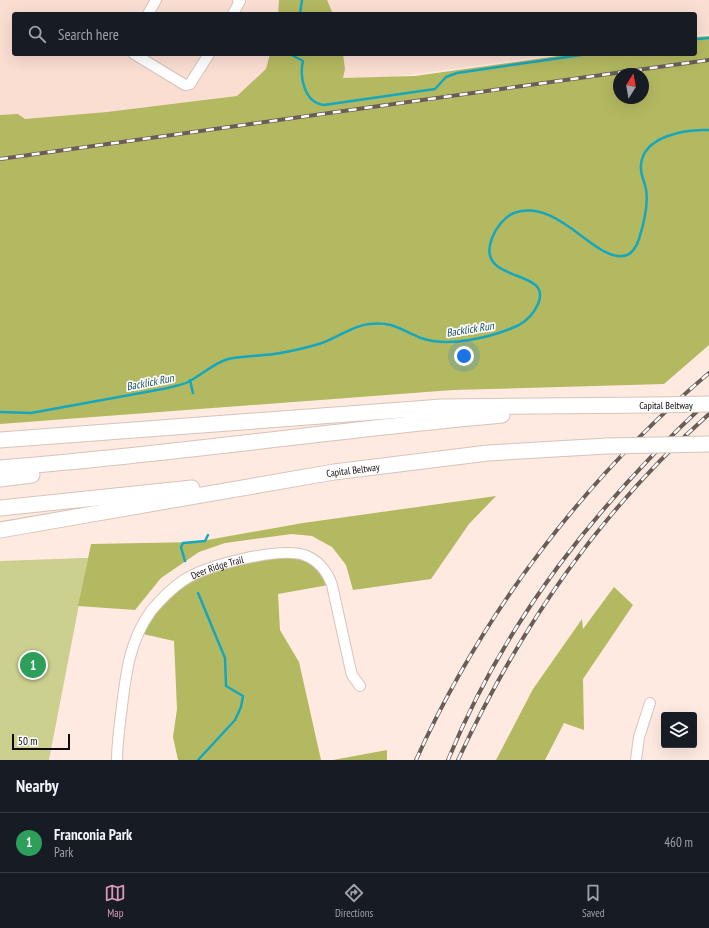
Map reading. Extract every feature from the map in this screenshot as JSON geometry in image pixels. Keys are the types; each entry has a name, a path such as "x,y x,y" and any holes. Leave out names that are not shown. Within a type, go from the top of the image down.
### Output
{"highway":[{"name":"Capital Beltway","path":"0,440 442,407 709,404"},
{"path":"0,468 208,448 334,432 610,405"},
{"path":"0,479 92,468 334,432"},
{"name":"Capital Beltway","path":"0,530 334,472 488,453 608,446 709,444"},
{"path":"0,508 334,472"}],"street":[{"path":"149,12 156,0"},
{"path":"233,12 240,1 238,0"},
{"path":"137,56 185,86 190,84 208,56"},
{"name":"Deer Ridge Trail","path":"117,760 117,745 127,664 139,630 151,611 184,580 216,565 284,553 305,556 320,565 329,577 332,585 352,675 360,686"},
{"path":"636,760 639,737 650,703"}],"shaded area":[{"path":"0,0 709,0 709,34 697,36 697,12 12,12 12,56 547,56 0,131"}],"green space":[{"path":"279,0 327,0 332,12 278,12"},
{"path":"709,36 709,345 664,384 453,390 0,424 0,115 18,114 25,119 107,112 237,96 266,69 269,56 343,56 345,69 343,78 415,76 558,56 697,56 697,37"},
{"path":"496,496 469,524 431,579 353,590 346,565 332,547 312,536 292,534 225,543 199,552 161,578 135,610 78,606 91,544 196,542 303,523"},
{"path":"303,552 334,584 278,594 280,630 299,662 321,760 178,760 173,737 177,709 174,641 143,634 159,607 179,586 202,571"},
{"path":"88,558 49,760 0,760 0,561"},
{"path":"614,587 633,605 583,679 584,730 564,723 545,760 496,760 533,689 582,619 583,629"},
{"path":"387,750 387,760 333,760"}],"waterway":[{"path":"300,12 302,0"},
{"path":"698,39 709,38"},
{"path":"294,56 303,61 303,82 308,95 312,100 324,105 435,89 446,77 457,73 574,56"},
{"name":"Backlick Run","path":"0,412 31,413 168,388 188,382 228,359 274,354 319,344 362,325 377,323 391,325 421,338 444,342 471,340 497,334 525,321 535,310 538,304 540,292 535,285 526,279 503,270 494,263 489,253 492,238 504,220 514,213 531,211 547,214 562,222 603,251 615,256 627,255 637,244 646,212 647,198 641,173 641,165 644,155 649,147 667,136 689,131 709,130"},
{"path":"190,380 193,393"},
{"path":"185,561 181,547 183,543 205,541 208,535"},
{"path":"198,593 225,658 226,686 243,696 241,707 235,720 198,760"}],"railway":[{"path":"0,159 709,60"},
{"path":"416,760 443,705 473,652 505,600 541,550 579,503 620,457 709,373"},
{"path":"448,760 471,708 498,659 527,611 559,566 593,522 630,480 668,439 709,400"},
{"path":"458,760 482,711 508,664 536,618 566,574 598,531 632,491 669,452 709,414"}],"place":[{"name":"Franconia Park","path":"33,665"}]}
